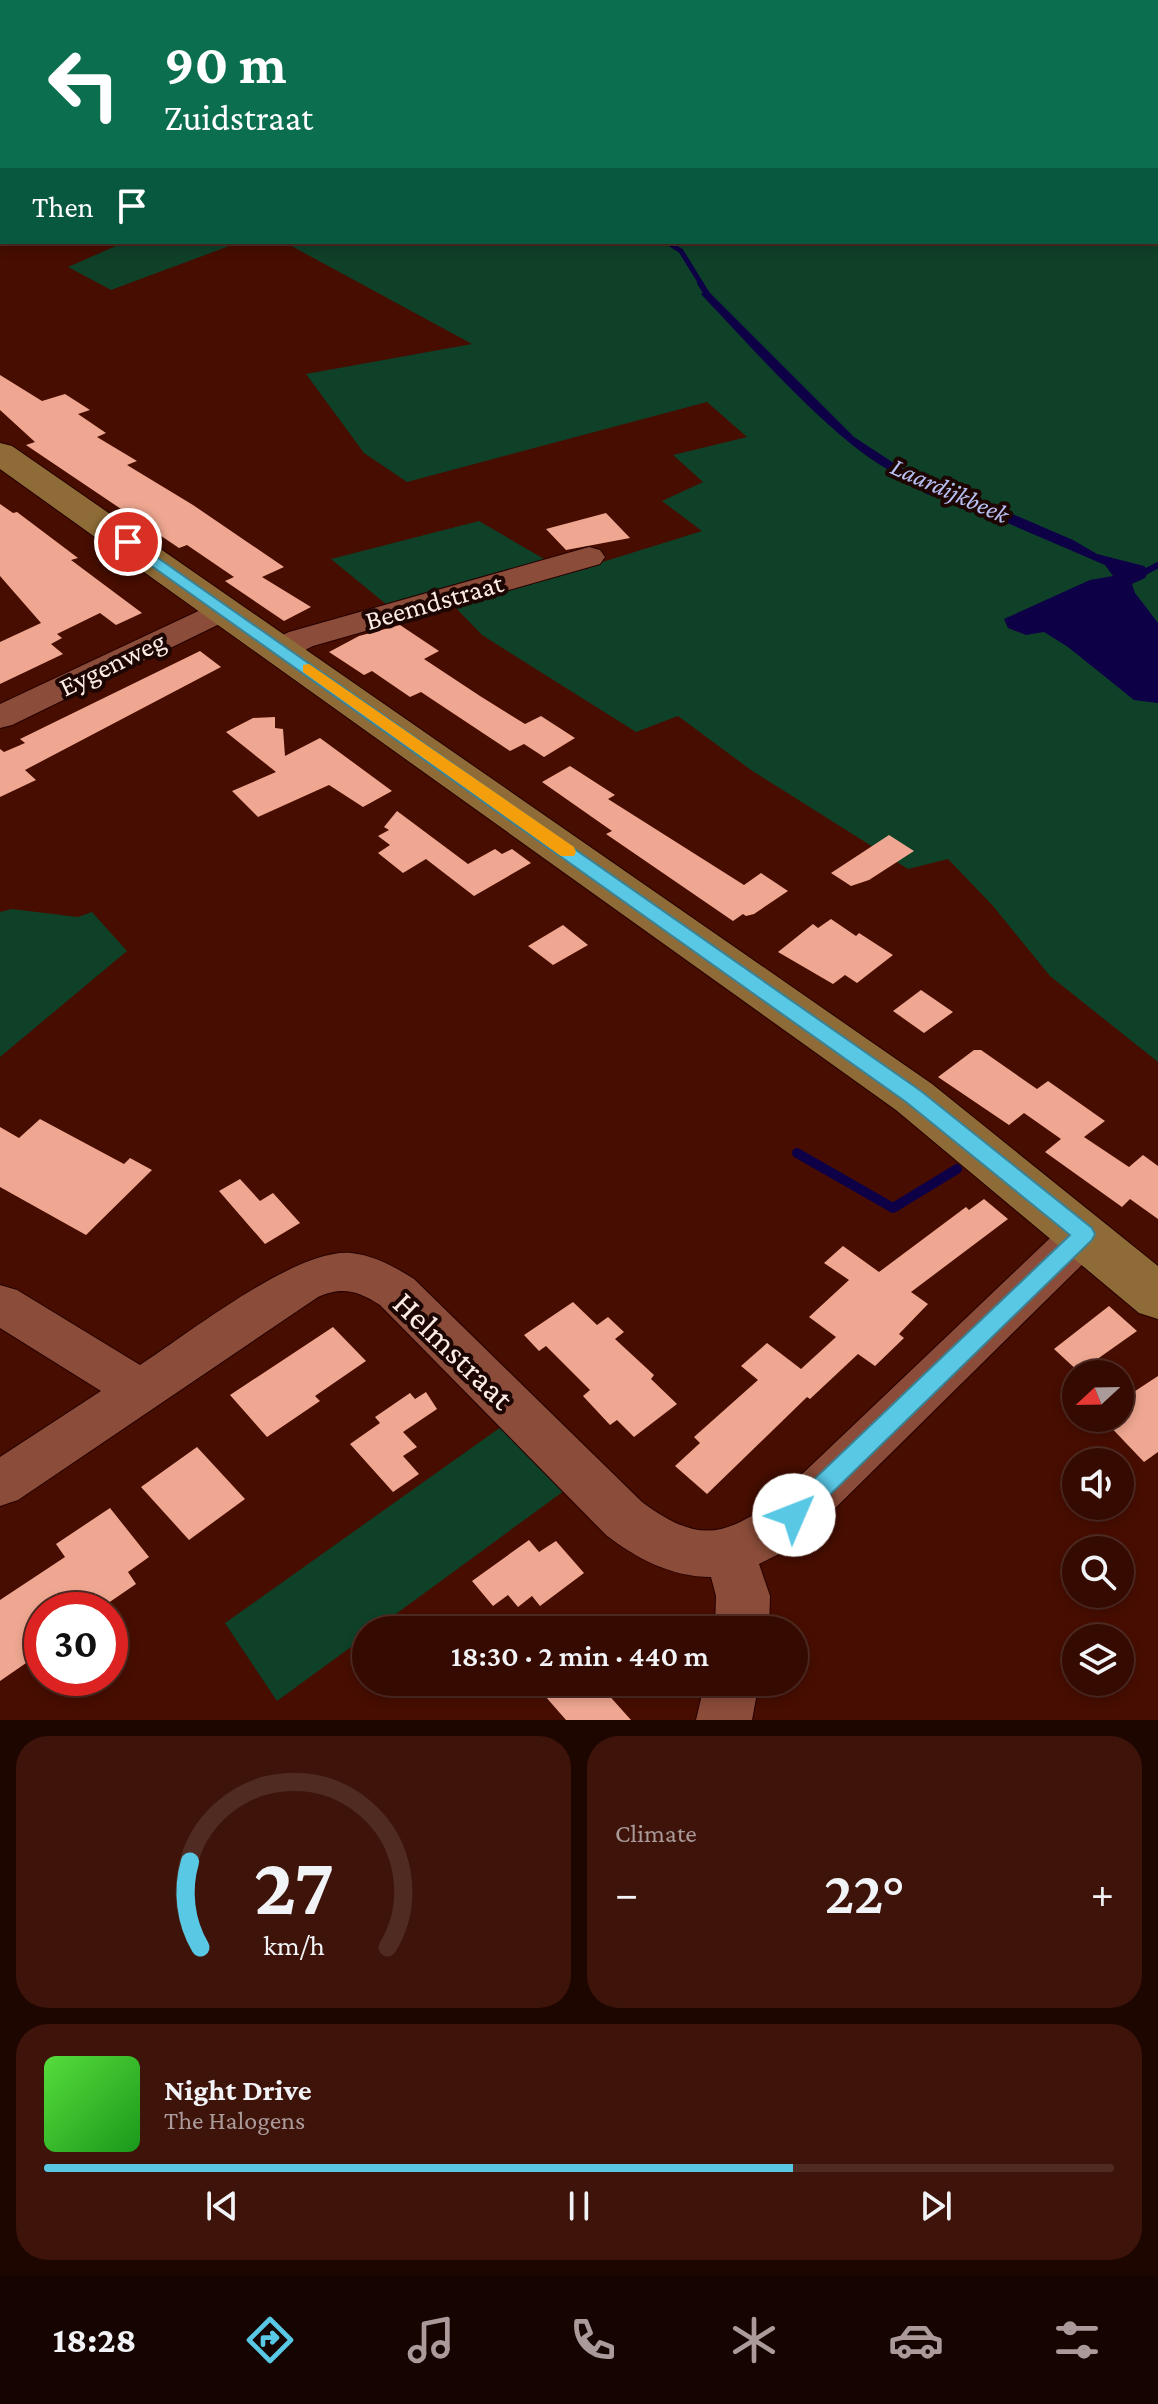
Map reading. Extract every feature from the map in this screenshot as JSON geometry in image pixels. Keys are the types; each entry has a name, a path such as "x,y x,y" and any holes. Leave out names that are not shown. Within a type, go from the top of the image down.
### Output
{"main road":[{"path":"0,453 914,1097 1158,1297"}],"street":[{"name":"Beemdstraat","path":"280,649 301,639 589,557"},
{"name":"Eygenweg","path":"0,717 224,609"},
{"path":"742,1616 743,1596 729,1551 771,1533 794,1515 1084,1234"},
{"name":"Helmstraat","path":"0,1484 301,1284 339,1270 360,1272 379,1279 397,1292 634,1526 656,1542 683,1552 729,1551"},
{"path":"0,1304 140,1390"},
{"path":"724,1720 729,1696"}],"green space":[{"path":"120,244 235,244 111,290 68,267"},
{"path":"288,244 1158,244 1158,1062 1050,976 993,906 948,859 908,869 751,770 678,716 636,732 482,635 451,603 567,573 702,531 662,501 703,482 673,455 747,437 707,402 407,482 364,453 306,374 472,344"},
{"path":"479,521 551,563 392,609 331,559"},
{"path":"12,909 78,917 92,912 127,951 0,1057 0,912"},
{"path":"508,1422 572,1485 393,1616 352,1616 352,1646 277,1701 225,1623"}],"shaded area":[{"path":"707,290 854,437 918,479 896,473 870,458 841,435 781,379 701,294"},
{"path":"930,484 1003,510 1073,540 1097,554 1144,566 1149,571 1145,578 1132,584 1135,593 1158,623 1158,703 1134,700 1068,647 1044,632 1026,635 1008,628 1004,619 1090,580 1113,576 1105,565 954,500 926,494 924,487"}],"building":[{"path":"0,375 42,401 65,394 90,410 78,414 106,433 97,437 137,461 127,465 193,505 284,567 262,577 311,607 284,621 225,581 234,577 187,545 179,548 26,445 35,442 0,410"},
{"path":"0,504 13,513 17,512 78,558 71,560 142,613 116,625 100,613 57,634 62,638 51,644 63,654 0,684 0,642 41,623 0,576"},
{"path":"606,513 630,538 566,550 546,529"},
{"path":"400,625 439,651 424,659 480,696 525,724 541,716 575,738 544,757 524,744 510,751 421,692 410,697 372,671 364,675 329,652 359,636"},
{"path":"200,651 221,667 25,770 36,780 0,797 0,749 4,752 25,743 20,739"},
{"path":"275,717 275,728 283,729 285,756 320,738 392,791 363,807 329,785 258,817 232,791 276,772 226,732 253,718"},
{"path":"570,766 615,795 608,799 744,885 761,873 788,891 754,914 743,914 733,921 606,834 612,831 542,782"},
{"path":"397,811 468,864 495,849 502,854 512,849 531,863 474,896 426,859 403,873 378,853 390,845 378,836 389,830 384,827"},
{"path":"889,835 914,851 869,880 851,886 831,873"},
{"path":"831,919 893,955 857,983 845,975 833,984 778,952 813,924 818,928"},
{"path":"563,925 588,945 553,965 528,946"},
{"path":"921,990 953,1012 924,1033 893,1011"},
{"path":"974,1050 981,1050 1037,1089 1048,1081 1105,1121 1084,1137 1129,1167 1143,1155 1158,1166 1158,1219 1130,1199 1122,1207 1045,1152 1061,1139 1024,1113 1009,1125 938,1077"},
{"path":"40,1119 124,1164 130,1158 152,1170 86,1235 0,1187 0,1127 19,1138"},
{"path":"240,1179 260,1201 273,1193 300,1223 265,1244 219,1191"},
{"path":"984,1199 1008,1219 911,1292 928,1304 899,1334 904,1338 875,1366 858,1354 810,1399 807,1397 707,1494 675,1466 700,1443 694,1437 758,1380 741,1366 767,1343 801,1369 836,1337 809,1317 849,1280 824,1263 843,1246 879,1272 966,1207 969,1210"},
{"path":"573,1302 597,1325 608,1317 624,1332 615,1339 654,1375 651,1379 677,1404 634,1437 617,1420 610,1425 583,1396 590,1390 546,1346 539,1351 524,1335"},
{"path":"1109,1306 1137,1331 1096,1360 1066,1360 1054,1349"},
{"path":"333,1327 366,1361 315,1396 320,1401 267,1437 230,1395"},
{"path":"1158,1376 1158,1452 1144,1462 1134,1448 1115,1432 1134,1432 1134,1392"},
{"path":"426,1392 437,1409 403,1432 417,1447 403,1456 419,1474 393,1492 350,1444 380,1423 375,1417 410,1393 415,1399"},
{"path":"197,1447 245,1499 189,1540 141,1487"},
{"path":"110,1508 149,1557 128,1572 136,1584 124,1592 24,1592 24,1664 0,1681 0,1600 65,1557 56,1544"},
{"path":"529,1540 539,1552 556,1541 584,1573 540,1606 532,1596 518,1607 508,1595 493,1606 472,1581"},
{"path":"545,1696 610,1696 631,1720 566,1720"}],"waterway":[{"name":"Laardijkbeek","path":"670,244 681,251 702,285"},
{"name":"Laardijkbeek","path":"700,283 709,297"},
{"name":"Laardijkbeek","path":"909,476 936,490"},
{"name":"Laardijkbeek","path":"1141,574 1158,565"},
{"path":"797,1153 893,1208 957,1169"}],"slow traffic":[{"path":"309,669 567,852"}],"route":[{"path":"128,542 914,1097 1084,1234 794,1515"}]}
